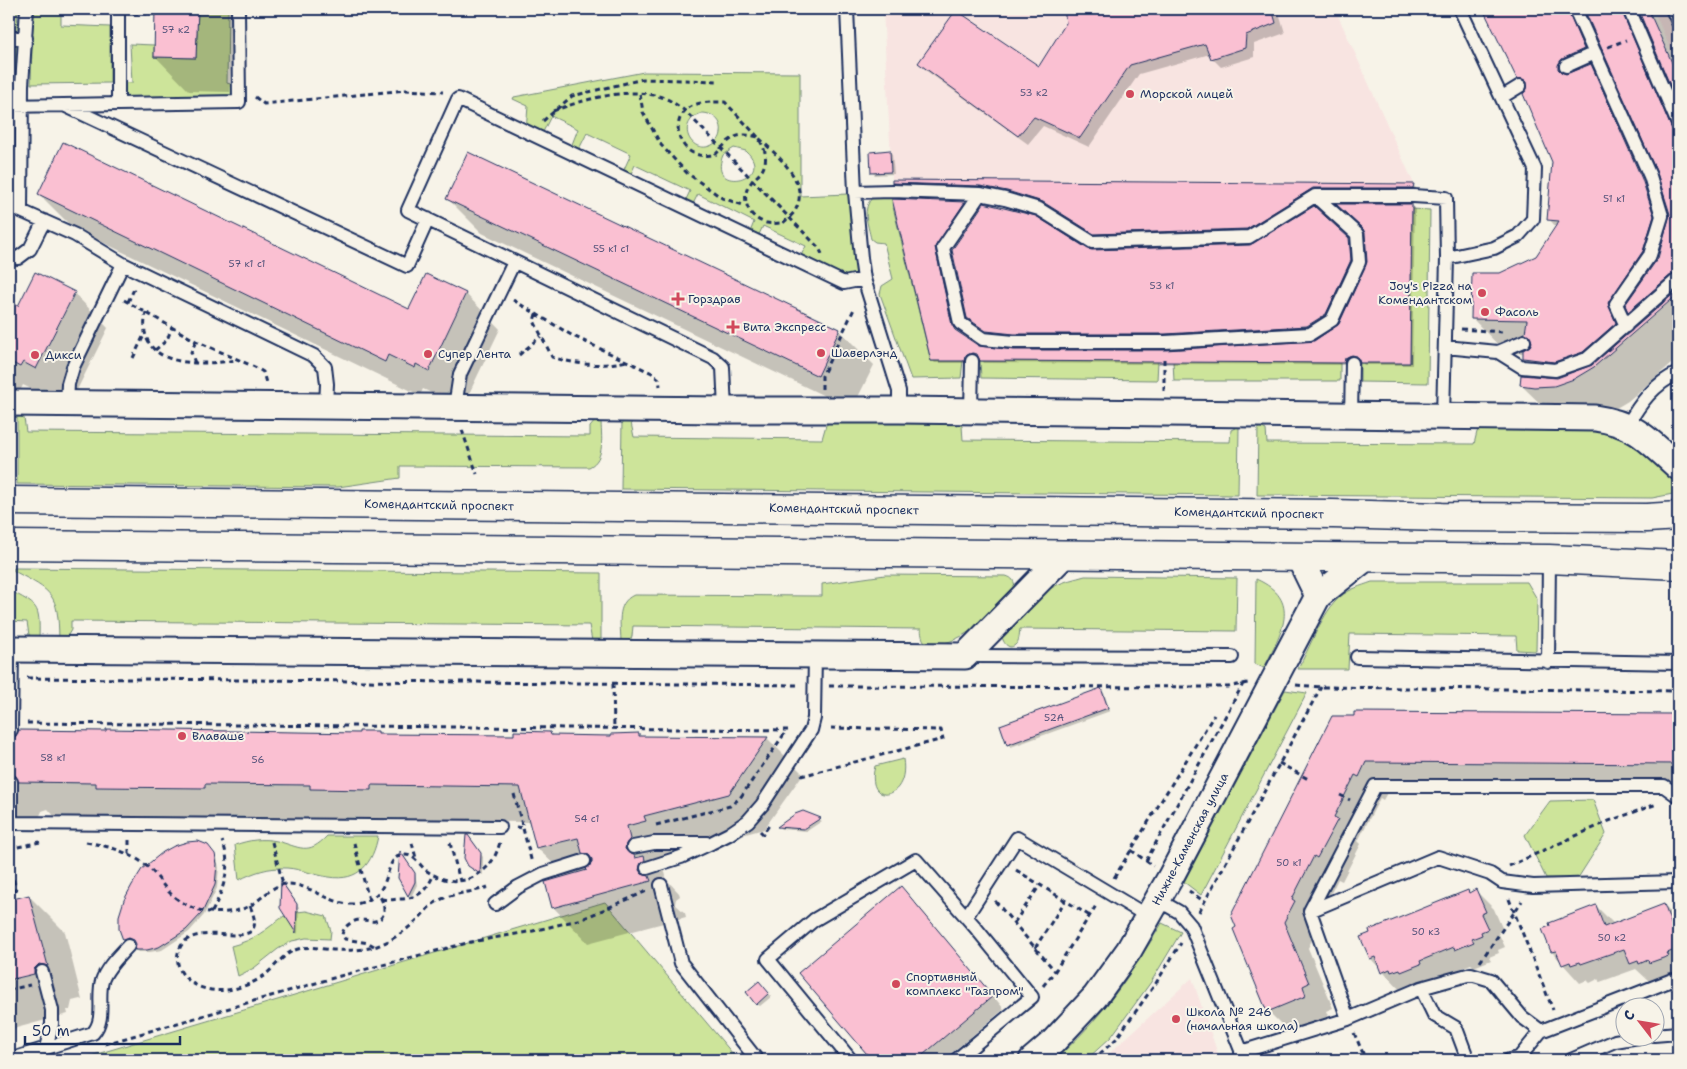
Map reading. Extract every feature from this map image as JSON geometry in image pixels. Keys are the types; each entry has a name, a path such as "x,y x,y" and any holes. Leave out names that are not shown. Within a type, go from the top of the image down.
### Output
{"main road":[{"name":"Комендантский проспект","path":"9,501 1333,514 1452,517 1647,518 1678,516"},
{"path":"9,545 1549,559 1678,565"}],"street":[{"path":"9,403 1595,418 1627,426 1644,436 1678,468"},
{"path":"10,649 965,656 1062,556"},
{"path":"1299,557 1318,596"},
{"name":"Нижне-Каменская улица","path":"1032,1060 1053,1042 1095,997 1129,950 1153,909 1318,596 1366,558"}],"lane":[{"path":"27,9 22,85 21,211 75,235 123,264 314,356 325,367 327,384 326,406"},
{"path":"9,106 239,102 237,86 238,9"},
{"path":"847,9 855,192 864,279 899,390 899,410"},
{"path":"1447,258 1494,248 1518,236 1533,219 1535,169 1460,9"},
{"path":"1575,9 1650,176 1662,216 1650,255 1616,304 1626,326"},
{"path":"1628,9 1678,124"},
{"path":"1672,9 1678,22"},
{"path":"118,104 124,11"},
{"path":"9,38 26,38"},
{"path":"1566,66 1595,53"},
{"path":"1502,97 1520,86"},
{"path":"725,410 723,367 713,358 408,210 458,99 828,276 844,283 864,279"},
{"path":"66,106 407,266 428,219"},
{"path":"855,192 892,191 980,194 1005,199 1039,209 1092,242 1249,237 1315,196 1446,198 1447,258 1444,416"},
{"path":"980,194 943,248 960,323 983,339 1014,342 1165,342 1310,334 1332,320 1359,262 1358,234 1315,196"},
{"path":"9,257 18,258 30,249 44,221"},
{"path":"455,407 460,374 514,262"},
{"path":"67,403 68,384 73,367 123,264"},
{"path":"1445,347 1498,352 1522,367 1555,370 1587,360 1678,279"},
{"path":"1498,352 1524,341"},
{"path":"971,412 972,360"},
{"path":"1351,416 1352,363"},
{"path":"1627,426 1648,395 1665,379 1678,373"},
{"path":"1548,662 1549,559"},
{"path":"10,649 12,678 11,727"},
{"path":"647,868 681,857 729,834 748,821 762,805 811,730 814,718 816,654"},
{"path":"965,656 1232,657"},
{"path":"1358,657 1678,663"},
{"path":"11,782 10,823 500,827"},
{"path":"1348,1019 1310,912 1375,786 1664,786 1678,796"},
{"path":"966,917 1017,838 1105,892 1153,909 1179,912 1192,926 1243,1056 1348,1019 1421,988 1471,974 1491,980 1522,1017 1541,1031"},
{"path":"632,848 654,843 711,843"},
{"path":"1310,912 1438,857 1490,874 1502,882 1533,886 1678,882"},
{"path":"496,904 518,887 543,874 584,860"},
{"path":"851,1060 768,959 814,920 916,860 966,917 1032,998 956,1060"},
{"path":"661,885 681,963 757,1060"},
{"path":"9,1060 93,1033 98,1028 100,1021 102,983 105,973 128,946"},
{"path":"42,972 52,1010 52,1024 46,1048"},
{"path":"1518,1059 1541,1031 1672,980 1678,984"},
{"path":"1421,988 1434,1015 1456,1028 1468,1060"},
{"path":"1664,1034 1678,1033"},
{"path":"1571,1060 1614,1041"}],"path":[{"path":"124,11 155,14"},
{"path":"530,133 572,96 643,79 719,81"},
{"path":"237,86 264,104 406,90 442,91 458,99"},
{"path":"553,111 580,100 632,92 668,99 685,111 819,248 828,264 828,276"},
{"path":"640,94 643,112 661,145 687,173 722,198 746,206 755,217 766,223 783,223 796,210 800,197 798,183 789,169 725,102 698,104 685,111 678,126 679,137 688,149 698,155 714,155 735,137 746,134 758,137 766,152 765,162 761,174 749,185 746,194 746,206"},
{"path":"499,294 572,336 652,373 659,380 660,386"},
{"path":"128,302 196,341 257,368 263,372 267,384"},
{"path":"822,389 822,376 857,303"},
{"path":"132,358 145,332 146,312"},
{"path":"536,314 534,320 540,336 552,357 566,362 608,365 628,361"},
{"path":"155,350 167,340 172,327"},
{"path":"1445,328 1503,332"},
{"path":"145,332 155,350 181,362 214,364 238,360"},
{"path":"519,355 540,336"},
{"path":"196,341 191,352 196,364"},
{"path":"1164,349 1164,391"},
{"path":"455,407 477,474"},
{"path":"12,678 814,686 1228,686 1253,682"},
{"path":"613,684 614,729"},
{"path":"1146,861 1243,684"},
{"path":"1294,685 1321,687 1678,691"},
{"path":"1093,1060 1116,1039 1156,983 1192,926 1321,687"},
{"path":"1032,998 1055,972 1214,715"},
{"path":"11,727 787,730 827,728 941,730 943,738 801,776"},
{"path":"647,828 730,806 740,798 787,730"},
{"path":"1279,763 1310,780"},
{"path":"514,794 531,858"},
{"path":"1490,874 1609,822 1678,796"},
{"path":"212,912 223,892 227,869 224,846 215,825"},
{"path":"268,825 283,884"},
{"path":"350,826 369,900"},
{"path":"446,827 460,881"},
{"path":"82,841 105,845 129,854 148,867 160,879 169,893 183,903 201,911 231,912 250,906 283,884 296,884 327,899 341,903 357,904 369,900 378,894 384,886 393,860 400,856 408,855 416,859 421,865 444,879 460,881 472,879 485,870 495,858 500,843 500,827"},
{"path":"9,848 46,840"},
{"path":"1131,850 1159,870"},
{"path":"9,862 16,890 9,892"},
{"path":"1015,869 1090,916"},
{"path":"382,899 389,901 410,899 417,896 424,892 434,874"},
{"path":"1502,882 1558,1024"},
{"path":"250,906 254,917 254,927 244,936 207,934 196,935 185,940 179,948 177,957 178,967 191,982 212,991 226,990 246,985 265,975 286,956 297,949 310,947 355,950 375,947 399,935 414,923 427,908 441,899 496,884"},
{"path":"102,1045 340,976 471,942 533,931 582,919 661,885"},
{"path":"1014,923 1040,885"},
{"path":"1182,886 1206,902"},
{"path":"1471,974 1533,886"},
{"path":"375,947 369,943 345,939 342,935 343,930 354,921 361,919 376,921 381,918 384,913 384,906 378,894"},
{"path":"994,900 1055,972"},
{"path":"384,906 389,901"},
{"path":"1035,948 1065,901"},
{"path":"1348,1019 1366,1060"}],"shaded area":[{"name":"Морской лицей","path":"883,9 1335,9 1414,184 892,180"},
{"path":"1653,9 1678,9 1678,66"},
{"name":"Школа № 246 (начальная школа)","path":"1192,978 1220,1060 1102,1060"}],"green space":[{"path":"9,9 18,9 15,84 9,84"},
{"path":"33,9 61,9 61,25 110,27 110,83 31,84"},
{"path":"198,9 228,9 227,83 237,86 239,102 118,104 119,82 132,83 130,44 154,45 154,57 196,58"},
{"path":"644,72 800,73 800,196 848,194 860,280 844,283 798,261 806,246 763,226 756,241 748,237 754,222 698,194 690,210 683,206 690,191 635,165 628,180 621,176 631,154 587,133 576,155 569,152 578,129 551,116 540,138 526,131 528,106 513,99 514,97","holes":["702,113 710,114 716,118 721,129 719,139 712,145 704,147 692,142 687,130 689,123 694,117","734,148 746,151 753,161 753,169 748,175 740,179 731,179 724,176 720,168 723,155"]},
{"path":"873,197 892,197 931,361 963,361 961,378 911,379 880,294 882,286 893,279 884,243 875,242 871,239 866,212 869,202"},
{"path":"1412,209 1430,210 1428,383 1360,382 1360,363 1410,363"},
{"path":"980,361 1158,361 1157,380 981,378"},
{"path":"1173,361 1340,363 1340,381 1174,381"},
{"path":"17,415 24,418 26,432 590,436 590,427 596,420 601,420 602,440 598,459 589,467 400,466 400,478 338,487 17,484"},
{"path":"622,420 627,420 631,423 634,437 822,439 826,425 832,421 955,422 962,426 963,440 1230,442 1231,430 1239,426 1238,495 621,489"},
{"path":"1258,426 1266,430 1267,443 1474,444 1480,428 1599,429 1618,434 1636,444 1674,481 1676,488 1673,494 1652,498 1257,495"},
{"path":"14,568 601,573 601,643 592,641 589,625 71,621 71,630 68,635 59,638 57,612 51,596 37,584 14,571"},
{"path":"885,575 1006,576 1013,580 1015,587 972,630 951,641 939,644 927,644 923,640 921,629 633,626 630,641 621,643 620,616 624,603 634,595 822,596 822,584"},
{"path":"1085,576 1237,578 1236,631 1020,629 1017,643 1012,647 1006,644 1002,635 1040,596 1058,584"},
{"path":"1256,579 1271,587 1284,607 1281,630 1264,668 1255,664"},
{"path":"1372,582 1527,582 1537,599 1536,651 1517,650 1516,636 1350,634 1348,669 1298,669 1322,621 1334,603 1347,592"},
{"path":"9,590 26,599 35,607 39,618 39,638 29,635 27,622 9,621"},
{"path":"1285,690 1307,693 1201,895 1184,882"},
{"path":"903,759 903,773 900,784 894,791 888,794 881,793 876,788 873,779 875,766"},
{"path":"1593,800 1606,834 1578,878 1546,878 1525,835 1550,801"},
{"path":"327,836 378,836 376,846 363,869 349,876 340,878 329,877 287,868 274,868 239,880 235,845 250,841 266,840 309,848"},
{"path":"605,902 738,1060 88,1060 87,1057"},
{"path":"306,911 326,916 331,931 330,939 306,938 292,941 278,949 254,968 238,976 231,946 253,938 284,916 288,919 296,916 297,912"},
{"path":"1162,923 1181,932 1151,982 1111,1037 1086,1060 1054,1060 1086,1030 1114,996"}],"building":[{"path":"155,9 198,9 196,58 154,57"},
{"path":"1064,9 1272,9 1276,23 1246,35 1245,48 1211,59 1205,44 1130,65 1080,138 1034,117 1018,136 918,63 956,10 1039,66 1066,23"},
{"path":"1483,9 1567,9 1584,49 1562,59 1558,69 1566,74 1591,64 1642,179 1654,216 1643,251 1608,303 1616,323 1583,352 1554,362 1523,358 1523,350 1530,346 1532,342 1529,335 1525,333 1527,320 1471,319 1472,273 1500,273 1536,256 1559,221 1547,220 1552,162 1523,94 1527,89 1527,82 1523,79 1517,79"},
{"path":"1584,9 1621,9 1671,127 1674,131 1678,132 1678,271 1673,273 1628,312 1625,305 1658,258 1670,214 1657,173"},
{"path":"1638,9 1648,9 1678,76 1678,104"},
{"path":"63,142 409,309 426,274 466,293 429,371 416,364 415,368 388,355 385,362 38,194"},
{"path":"890,150 891,172 871,173 870,152"},
{"path":"468,152 840,329 818,376 446,199"},
{"path":"892,180 1414,184 1413,188 1313,188 1247,229 1094,234 1043,202 1007,191 980,186 892,183"},
{"path":"892,199 965,202 935,247 952,325 955,330 979,346 1014,350 1165,350 1314,341 1339,324 1367,262 1365,233 1363,229 1336,204 1412,204 1410,363 1360,363 1357,356 1352,355 1345,358 1344,363 980,361 977,354 972,353 965,356 964,361 931,361"},
{"path":"984,203 1036,216 1092,250 1250,245 1314,206 1349,238 1351,260 1326,314 1307,326 1165,334 1014,334 986,331 967,318 952,250"},
{"path":"35,272 75,292 36,369 23,362 20,367 9,361 9,301 18,306"},
{"path":"1678,290 1678,294 1594,367 1574,379 1554,386 1534,387 1520,385 1521,375 1557,378 1592,365"},
{"path":"1101,688 1108,708 1007,745 1000,725"},
{"path":"1354,712 1671,714 1672,718 1678,718 1678,764 1366,762 1359,777 1355,775 1334,817 1338,819 1317,858 1314,856 1292,899 1295,901 1284,922 1309,983 1303,986 1306,996 1267,1012 1233,929 1236,927 1231,915 1332,716 1354,716"},
{"path":"106,729 359,733 359,731 378,731 378,734 514,735 514,731 550,732 551,735 611,736 611,734 639,733 639,736 768,737 729,794 644,816 646,821 627,826 630,839 625,849 634,855 635,858 644,856 645,860 641,863 639,870 642,874 649,876 651,881 552,908 545,882 587,870 592,863 592,859 589,855 582,853 578,838 536,848 520,787 371,785 371,790 310,789 310,785 205,784 205,788 96,787 96,783 19,782 15,775 9,774 9,738 15,737 19,730 106,731"},
{"path":"803,811 821,818 804,829 777,827 795,814"},
{"path":"466,835 468,835 481,853 480,874 468,866 464,858"},
{"path":"198,841 208,845 215,854 217,864 215,885 202,913 186,930 159,947 135,950 136,944 134,940 129,938 123,940 119,929 119,916 124,900 132,885 142,869 163,852 174,846"},
{"path":"400,851 415,873 415,882 408,896 398,878"},
{"path":"281,881 297,904 296,933 280,908"},
{"name":"Спортивный комплекс \"Газпром\"","path":"901,886 993,996 917,1060 872,1060 798,973"},
{"path":"1476,889 1486,912 1481,914 1488,929 1481,932 1482,935 1472,939 1474,942 1455,950 1454,947 1420,961 1421,964 1401,972 1400,969 1391,972 1390,969 1381,973 1375,957 1370,959 1360,937 1370,933 1369,930 1468,890 1469,893"},
{"path":"29,895 48,966 39,964 34,969 34,974 9,980 9,900"},
{"path":"1664,904 1673,929 1678,927 1678,949 1667,953 1669,956 1649,963 1648,960 1639,964 1638,961 1630,964 1624,949 1581,964 1580,962 1571,965 1570,962 1562,965 1556,951 1551,952 1542,929 1550,926 1549,923 1596,905 1604,927"},
{"path":"759,981 769,993 756,1005 746,992"}],"place":[{"name":"Морской лицей","path":"1130,94"},
{"name":"Joy's Pizza на Комендантском","path":"1482,293"},
{"name":"Горздрав","path":"678,299"},
{"name":"Фасоль","path":"1485,312"},
{"name":"Вита Экспресс","path":"733,327"},
{"name":"Шаверлэнд","path":"821,353"},
{"name":"Супер Лента","path":"428,354"},
{"name":"Дикси","path":"35,355"},
{"name":"Влаваше","path":"182,736"},
{"name":"Спортивный комплекс \"Газпром\"","path":"896,984"},
{"name":"Школа № 246 (начальная школа)","path":"1176,1019"}]}
